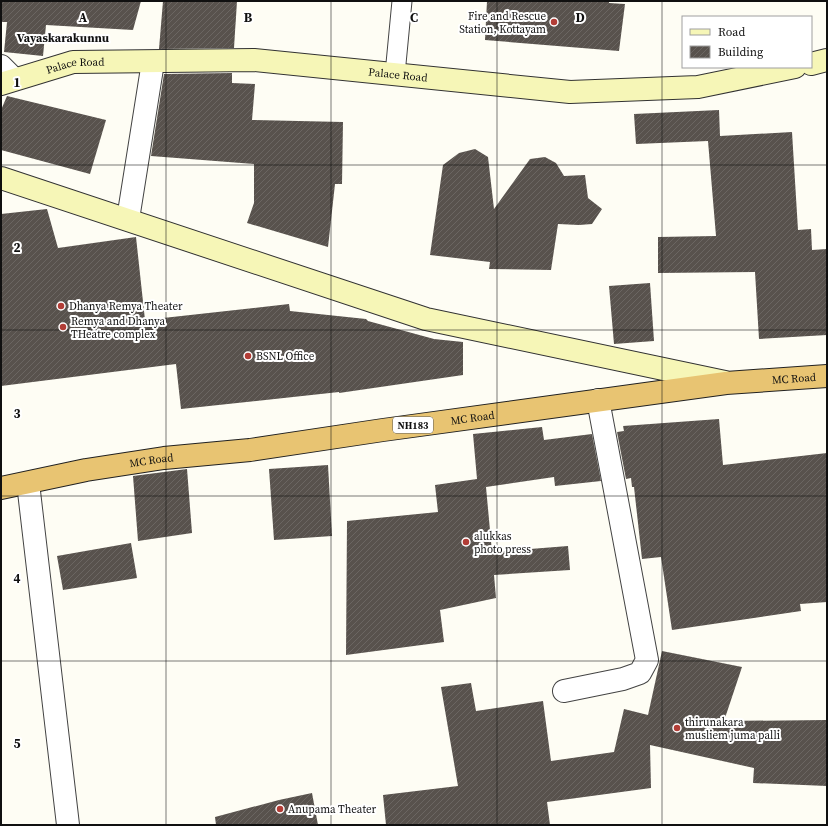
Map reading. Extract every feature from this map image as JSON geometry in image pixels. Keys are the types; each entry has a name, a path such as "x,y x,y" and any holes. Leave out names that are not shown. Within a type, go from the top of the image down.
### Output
{"highway":[{"name":"MC Road","path":"1,488 86,470 164,458 250,450 726,382 827,376"}],"main road":[{"name":"Palace Road","path":"5,76 73,62 254,60 570,92 698,87 791,68"},
{"path":"812,64 827,60"},
{"path":"1,178 426,319 726,382"}],"street":[{"path":"128,219 153,62"},
{"path":"564,691 623,679 640,673 647,660 598,400"},
{"path":"28,483 68,825"}],"lane":[{"path":"395,74 402,1"}],"building":[{"path":"1,1 141,1 133,30 46,25 43,56 4,52 7,22 1,22"},
{"path":"163,1 237,1 234,48 159,49"},
{"name":"Fire and Rescue Station, Kottayam","path":"487,1 609,1 609,3 625,4 619,51 485,40"},
{"path":"232,73 232,83 255,84 252,120 343,122 342,184 335,184 328,247 247,223 254,203 254,164 151,156 164,74"},
{"path":"7,96 106,120 90,174 1,150 1,110"},
{"path":"719,110 720,136 792,132 798,230 811,229 812,250 827,249 827,335 759,339 755,272 658,273 658,237 716,236 708,141 636,144 634,114"},
{"path":"475,149 488,157 494,209 530,159 545,157 556,163 564,176 585,175 588,198 602,209 592,224 558,224 551,270 489,269 490,262 430,255 443,165 459,153"},
{"path":"47,209 58,248 136,237 145,320 289,304 290,311 366,319 368,321 434,339 463,342 463,375 339,393 181,409 176,364 1,386 1,214"},
{"path":"650,283 654,341 614,344 609,286"},
{"path":"719,419 723,465 827,453 827,602 800,604 801,611 672,630 661,557 642,559 634,487 632,487 631,478 626,479 617,432 624,431 623,426"},
{"path":"542,427 544,440 592,434 601,481 555,486 554,477 486,487 492,552 568,546 570,570 494,575 496,598 440,610 444,642 346,655 347,521 438,512 435,485 477,479 473,434"},
{"path":"328,465 332,536 274,540 269,469"},
{"path":"187,469 192,533 138,541 133,476"},
{"path":"131,543 137,578 63,590 57,556"},
{"path":"662,651 742,667 724,721 827,720 827,786 753,783 754,768 650,745 651,788 547,802 550,825 386,825 383,795 458,786 441,687 471,683 476,711 543,701 551,761 614,752 624,709 648,715"},
{"name":"Anupama Theater","path":"312,793 318,825 216,825 215,817"}],"place":[{"name":"Fire and Rescue Station, Kottayam","path":"554,22"},
{"name":"Dhanya Remya Theater","path":"61,306"},
{"name":"Remya and Dhanya THeatre complex","path":"63,327"},
{"name":"BSNL Office","path":"248,356"},
{"name":"alukkas photo press","path":"466,542"},
{"name":"thirunakara musliem juma palli","path":"677,728"},
{"name":"Anupama Theater","path":"280,809"}],"district":[{"name":"Vayaskarakunnu","path":"63,38"}]}
